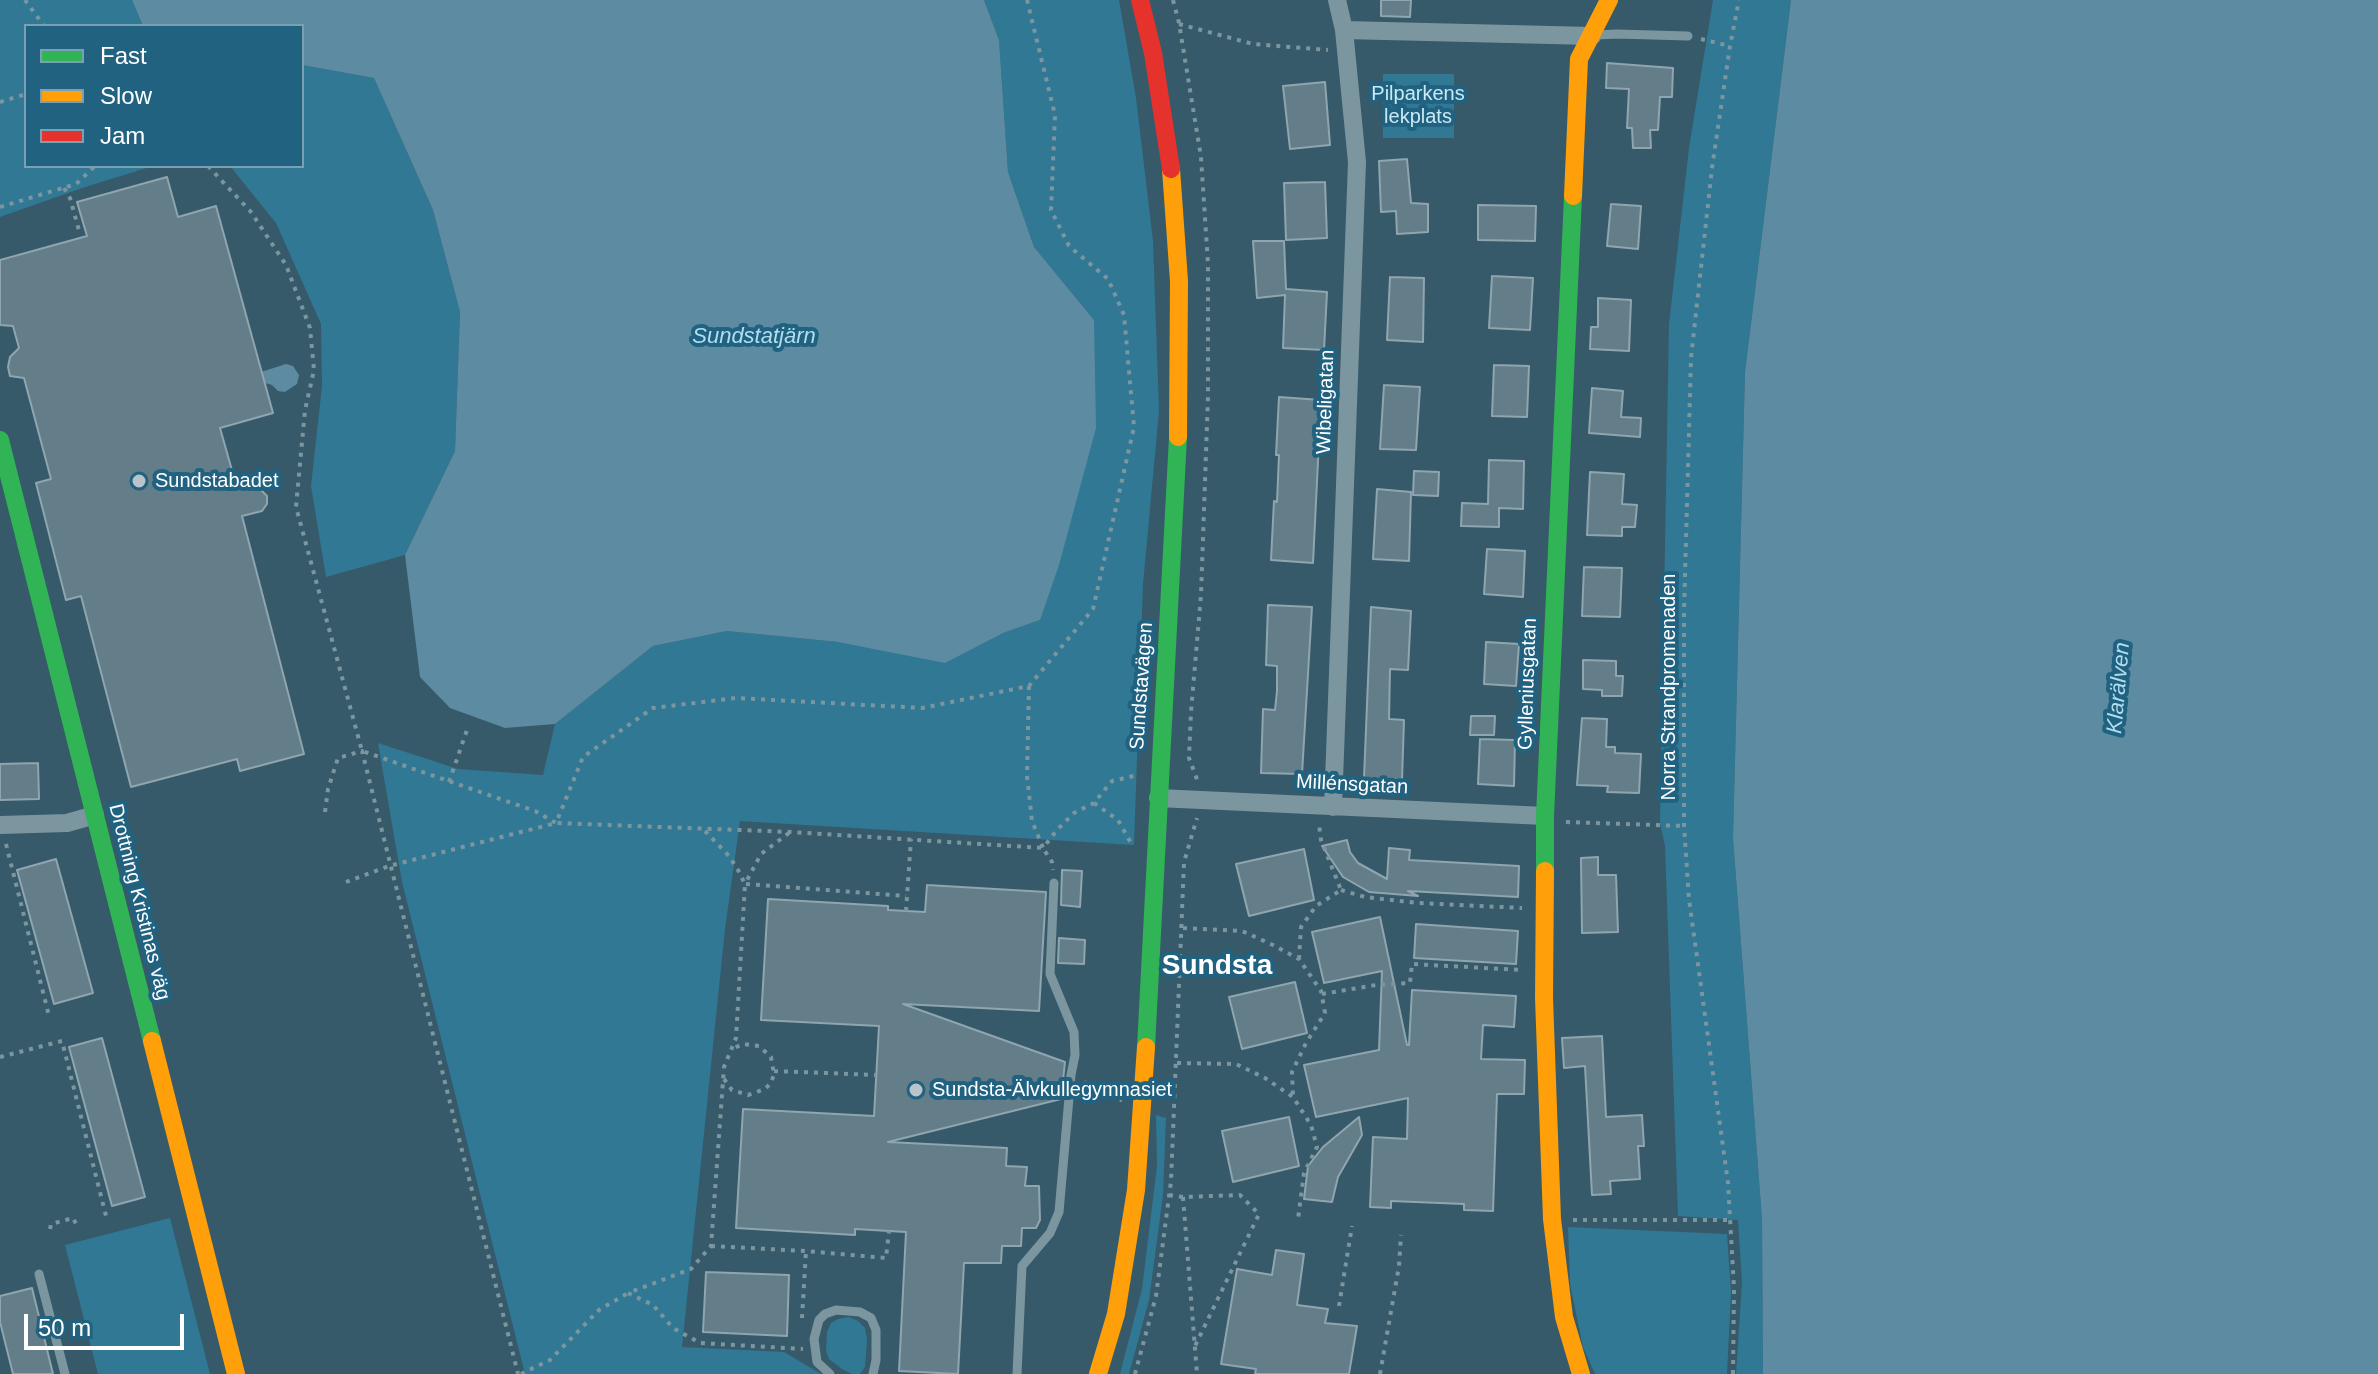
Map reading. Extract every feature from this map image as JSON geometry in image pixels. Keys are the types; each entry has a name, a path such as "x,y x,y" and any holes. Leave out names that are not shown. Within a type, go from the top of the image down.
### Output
{"street":[{"name":"Sundstavägen","path":"1098,1374 1116,1314 1136,1190 1178,470 1179,281 1173,184 1153,53 1140,0"},
{"name":"Wibeligatan","path":"1325,806 1357,162 1344,30 1337,0"},
{"name":"Gylleniusgatan","path":"1581,1374 1564,1317 1552,1219 1545,971 1545,816 1579,59 1609,0"},
{"path":"1344,30 1592,36"},
{"name":"Drottning Kristinas väg","path":"0,440 236,1374"},
{"name":"Millénsgatan","path":"1158,798 1545,816"},
{"path":"2,831 67,823 95,815"}],"lane":[{"path":"1592,36 1688,36"},
{"path":"1017,1374 1022,1266 1050,1233 1059,1212 1075,1055 1074,1032 1050,974 1054,883"},
{"path":"39,1274 65,1374"},
{"path":"830,1374 817,1362 814,1349 819,1320 836,1310 860,1312 871,1318 876,1330 873,1374"}],"path":[{"path":"25,0 43,24"},
{"path":"1027,0 1055,115 1051,210 1069,246 1108,279 1124,315 1134,427 1093,609 1029,686 1027,776 1032,821 1052,862 1054,883"},
{"name":"Norra Strandpromenaden","path":"1733,1374 1731,1220 1689,899 1684,826 1684,612 1691,358 1712,168 1739,0"},
{"path":"1179,23 1253,44 1346,51"},
{"path":"1688,36 1730,46"},
{"path":"0,102 24,95"},
{"path":"0,207 76,184 93,168"},
{"path":"210,168 251,212 286,265 310,328 314,370 305,410 296,507 362,751 519,1374 550,1360 599,1310 628,1293 691,1269 711,1246 724,1078 727,1058 736,1038 745,884 761,854 791,832"},
{"path":"64,188 80,234"},
{"path":"556,823 583,757 653,708 736,698 922,708 1029,686"},
{"path":"449,782 467,730"},
{"path":"325,812 328,789 338,758 362,751 535,811 556,823"},
{"path":"1043,848 1074,813 1094,803 1112,781 1159,772"},
{"path":"1325,806 1321,840 1341,890"},
{"path":"1545,816 1559,821 1684,826"},
{"path":"346,882 389,866 556,823 791,832 1043,848"},
{"path":"704,830 729,856 745,884"},
{"path":"2,831 49,1016"},
{"path":"906,911 911,839"},
{"path":"745,884 906,896"},
{"path":"1299,959 1301,927 1316,906 1341,890 1365,897 1418,903 1545,910"},
{"path":"1183,928 1242,931 1299,959 1322,994 1325,1013 1292,1072 1293,1097"},
{"path":"1322,994 1410,983 1412,964 1545,971"},
{"path":"0,1057 62,1041 106,1216"},
{"path":"724,1078 732,1090 748,1095 765,1089 771,1083 774,1071 771,1057 759,1046 743,1044 732,1050"},
{"path":"1177,1063 1236,1064 1265,1078 1293,1097 1311,1125 1317,1147 1304,1173 1298,1219"},
{"path":"774,1071 876,1075"},
{"path":"1169,1195 1240,1195 1259,1214 1195,1346"},
{"path":"1183,1197 1197,1374"},
{"path":"50,1229 51,1224 73,1218 76,1224"},
{"path":"1552,1219 1731,1220"},
{"path":"1339,1306 1352,1226"},
{"path":"711,1246 886,1258 889,1231"},
{"path":"1380,1374 1399,1266 1401,1235"},
{"path":"802,1319 806,1251"},
{"path":"628,1293 653,1305 673,1328 700,1343 814,1349"}],"green space":[{"path":"0,0 132,0 142,24 24,24 24,168 147,168 0,217"},
{"path":"984,0 1119,0 1136,98 1153,241 1159,411 1143,584 1134,845 740,821 725,929 682,1347 784,1352 821,1374 525,1374 402,882 378,743 458,769 543,775 555,724 653,646 727,631 838,642 1003,633 1040,620 1094,320 1034,247 1008,172 999,40"},
{"path":"1713,0 1791,0 1745,372 1733,838 1762,1219 1763,1374 1736,1374 1742,1282 1738,1220 1678,1216 1665,846 1660,823 1669,324 1689,148"},
{"path":"304,65 374,78 433,210 460,312 455,451 405,555 326,577 311,486 322,386 321,324 276,223 232,168 304,168"},
{"name":"Pilparkens lekplats","path":"1383,74 1454,74 1454,138 1383,138"},
{"path":"1156,1115 1166,1118 1163,1195 1149,1300 1129,1374 1120,1374 1142,1289 1157,1166"},
{"path":"170,1218 210,1374 98,1374 65,1245"},
{"path":"1568,1227 1727,1234 1731,1292 1727,1374 1595,1374 1583,1347 1570,1284"},
{"path":"849,1317 865,1328 865,1367 860,1374 842,1369 829,1359 826,1351 831,1323"}],"water":[{"name":"Sundstatjärn","path":"132,0 984,0 999,40 1008,172 1034,247 1094,320 1096,428 1059,565 1040,620 1003,633 945,663 838,642 727,631 653,646 555,724 505,728 450,708 420,677 405,555 455,451 460,312 433,210 374,78 304,65 304,24 142,24"},
{"name":"Klarälven","path":"1791,0 2378,0 2378,1374 1763,1374 1762,1219 1733,838 1745,372"},
{"path":"286,364 293,366 299,375 297,384 285,392 265,383 261,372"}],"building":[{"path":"1381,0 1411,0 1410,17 1381,16"},
{"path":"1607,63 1673,68 1672,97 1660,97 1658,130 1650,130 1651,148 1633,148 1632,128 1627,128 1629,89 1606,88"},
{"path":"1325,82 1330,145 1290,149 1283,86"},
{"path":"1407,159 1411,203 1428,204 1428,232 1397,234 1396,211 1381,212 1379,161"},
{"name":"Sundstabadet","path":"167,177 178,217 216,206 273,413 220,428 237,488 258,487 267,496 267,504 262,511 242,516 304,754 240,771 237,759 131,787 81,596 66,600 36,483 51,479 24,378 10,376 10,357 19,348 13,326 0,325 0,260 87,236 77,202"},
{"path":"1325,182 1327,238 1286,240 1284,183"},
{"path":"1611,204 1641,206 1638,249 1607,246"},
{"path":"1478,205 1536,206 1535,241 1478,240"},
{"path":"1253,241 1284,241 1286,289 1327,292 1324,350 1283,348 1285,295 1257,298"},
{"path":"1492,276 1533,278 1530,330 1489,328"},
{"path":"1390,277 1424,278 1423,342 1387,340"},
{"path":"1598,298 1631,300 1629,351 1590,349 1591,327 1598,327"},
{"path":"1494,365 1529,366 1527,417 1492,416"},
{"path":"1384,385 1420,387 1416,450 1380,449"},
{"path":"1592,388 1623,391 1621,417 1641,418 1640,437 1589,433"},
{"path":"1279,397 1321,400 1313,563 1271,560 1274,501 1277,502"},
{"path":"1489,460 1524,461 1523,509 1499,508 1499,527 1461,526 1462,503 1488,504"},
{"path":"1414,471 1439,472 1438,496 1413,495"},
{"path":"1590,472 1624,474 1622,504 1637,505 1635,527 1622,527 1622,536 1587,535"},
{"path":"1377,489 1411,492 1409,561 1373,559"},
{"path":"1487,549 1525,551 1523,597 1484,594"},
{"path":"1584,567 1622,568 1620,617 1582,616"},
{"path":"1268,605 1312,607 1302,774 1261,773 1263,709 1275,710 1277,691 1277,666 1266,665"},
{"path":"1371,607 1411,611 1408,670 1390,669 1389,719 1404,720 1402,780 1364,778"},
{"path":"1486,642 1519,644 1516,686 1484,684"},
{"path":"1583,660 1616,661 1616,676 1623,676 1622,696 1602,696 1602,690 1583,689"},
{"path":"1471,716 1495,716 1494,735 1470,735"},
{"path":"1582,718 1607,719 1606,747 1615,747 1615,753 1641,754 1639,793 1607,792 1608,786 1577,785"},
{"path":"1480,739 1515,740 1514,786 1478,784"},
{"path":"38,763 39,799 0,800 0,764"},
{"path":"1347,840 1350,852 1358,863 1387,879 1389,848 1410,850 1409,860 1519,866 1518,897 1369,892 1343,877 1322,846"},
{"path":"1304,849 1314,900 1249,916 1236,864"},
{"path":"1598,857 1598,875 1616,875 1618,932 1582,933 1581,858"},
{"path":"56,859 93,993 54,1004 17,870"},
{"path":"1062,870 1082,871 1080,907 1061,905"},
{"name":"Sundsta-Älvkullegymnasiet","path":"927,885 1046,892 1039,1011 903,1004 1065,1062 1061,1099 888,1142 1007,1148 1006,1166 1027,1167 1025,1186 1039,1186 1040,1220 1036,1228 1022,1228 1021,1246 1002,1246 1001,1263 964,1263 958,1374 899,1371 906,1232 855,1229 855,1235 736,1228 743,1109 874,1116 879,1026 761,1020 768,899 888,906 888,910 925,912"},
{"path":"1380,917 1407,1045 1412,990 1516,996 1514,1027 1483,1025 1481,1059 1525,1060 1524,1094 1497,1094 1493,1211 1464,1210 1464,1204 1391,1201 1391,1208 1370,1207 1373,1137 1407,1139 1408,1098 1316,1117 1304,1065 1379,1050 1382,971 1324,983 1312,932"},
{"path":"1416,924 1518,931 1516,964 1414,958"},
{"path":"1059,938 1085,940 1084,964 1058,963"},
{"path":"1295,982 1307,1033 1242,1049 1229,997"},
{"path":"1602,1036 1606,1117 1642,1115 1644,1146 1638,1146 1640,1179 1610,1181 1611,1194 1592,1195 1585,1066 1564,1068 1562,1038"},
{"path":"102,1038 145,1197 112,1206 69,1047"},
{"path":"1289,1117 1299,1166 1233,1182 1222,1131"},
{"path":"1359,1117 1362,1135 1338,1177 1332,1202 1304,1199 1308,1166 1323,1147"},
{"path":"1276,1250 1304,1254 1297,1305 1328,1309 1325,1323 1357,1326 1349,1374 1255,1374 1256,1369 1221,1364 1237,1269 1272,1275"},
{"path":"706,1272 789,1275 787,1336 703,1332"},
{"path":"32,1288 53,1374 13,1374 0,1322 0,1296"}],"traffic: fast":[{"path":"1545,871 1573,196"},
{"path":"1146,1047 1178,437"},
{"path":"0,440 152,1041"}],"traffic: slow":[{"path":"1573,196 1579,59 1609,0"},
{"path":"1171,169 1179,281 1178,437"},
{"path":"1545,871 1544,998 1552,1219 1564,1317 1581,1374"},
{"path":"152,1041 236,1374"},
{"path":"1098,1374 1116,1314 1136,1190 1146,1047"}],"traffic: jam":[{"path":"1140,0 1153,53 1171,169"}],"place":[{"name":"Sundstabadet","path":"139,481"},
{"name":"Sundsta-Älvkullegymnasiet","path":"916,1090"}],"district":[{"name":"Sundsta","path":"1217,966"}]}
